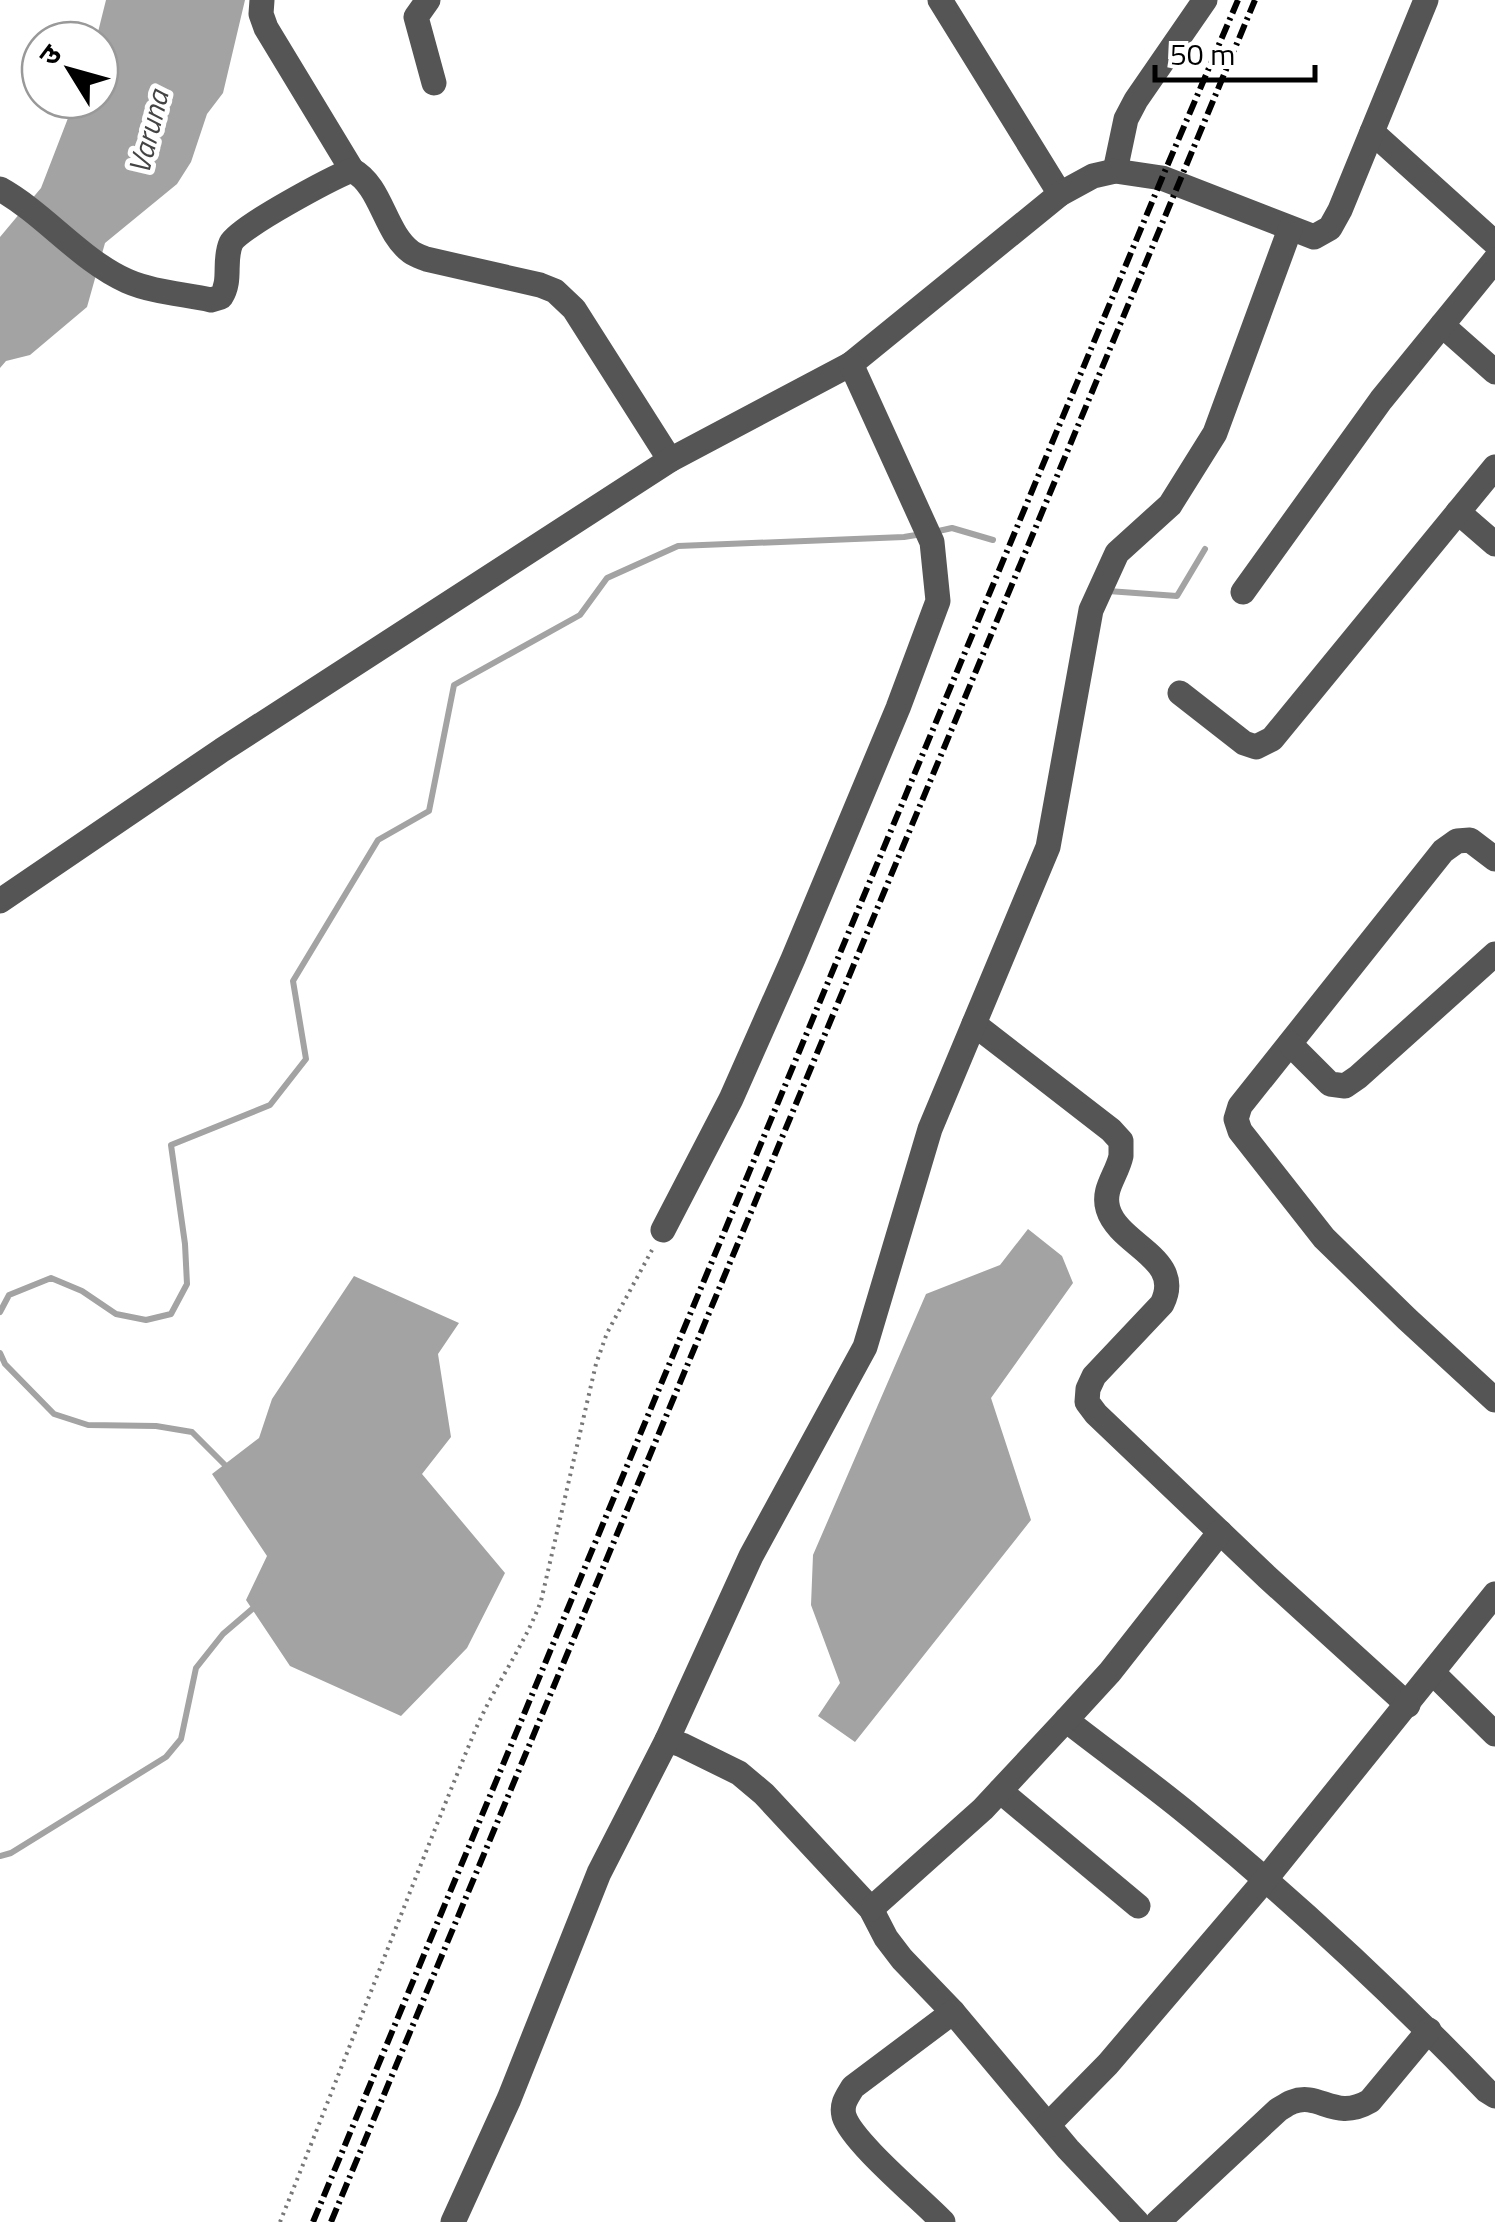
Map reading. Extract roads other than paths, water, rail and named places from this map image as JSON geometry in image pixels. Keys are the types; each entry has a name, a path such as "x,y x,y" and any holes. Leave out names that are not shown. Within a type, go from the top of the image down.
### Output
{"street":[{"path":"262,0 266,28 352,170 367,183 409,251 426,259 555,291 574,309 670,460"},
{"path":"428,0 416,17 434,83"},
{"path":"940,0 1060,194"},
{"path":"1115,171 1131,110 1204,0"},
{"path":"0,901 222,750 670,460 851,364 1060,194 1093,176 1115,171 1162,178 1314,237 1330,228 1426,0"},
{"path":"1372,132 1495,244"},
{"path":"9,194 108,271 136,285 210,300 221,297 227,288 232,240 263,218 352,170"},
{"path":"462,2219 599,1873 668,1740 751,1556 865,1348 930,1129 1048,848 1091,610 1117,553 1170,505 1215,432 1290,229"},
{"path":"1243,592 1380,400 1495,260"},
{"path":"1442,325 1495,372"},
{"path":"662,1230 731,1099 793,960 898,708 938,600 927,531 851,364"},
{"path":"1180,693 1244,742 1256,747 1272,739 1495,467"},
{"path":"1458,512 1495,544"},
{"path":"1495,859 1470,840 1457,841 1443,851 1240,1106 1236,1119 1240,1131 1324,1238 1495,1400"},
{"path":"1290,1044 1330,1084 1345,1086 1495,954"},
{"path":"974,1024 1122,1140 1106,1204 1112,1220 1162,1268 1167,1279 1168,1292 1162,1304 1094,1376 1087,1402 1220,1532 1408,1705"},
{"path":"871,1909 983,1808 1066,1720 1110,1672 1220,1532"},
{"path":"1048,2125 1108,2064 1266,1880 1495,1594"},
{"path":"1433,1674 1495,1734"},
{"path":"1066,1720 1266,1880 1495,2096"},
{"path":"668,1740 739,1773 764,1794 871,1909 902,1958 1136,2222"},
{"path":"1000,1790 1138,1906"},
{"path":"931,2218 855,2136 844,2117 843,2104 853,2087 953,2012"},
{"path":"1158,2222 1278,2110 1295,2100 1343,2111 1370,2101 1429,2030"}],"water":[{"name":"Varuna","path":"106,0 245,0 223,93 207,114 191,162 177,184 105,243 87,307 30,355 6,361 0,368 0,237 41,188 67,120 120,120 120,20 101,20"},
{"path":"1028,1229 1062,1256 1073,1283 991,1398 1031,1520 855,1742 818,1716 840,1683 811,1605 813,1555 926,1294 1000,1265"},
{"path":"354,1276 459,1323 438,1354 451,1437 422,1474 505,1573 467,1648 401,1716 290,1666 246,1600 267,1556 212,1474 259,1438 272,1399"}],"waterway":[{"path":"934,532 952,528 993,540"},
{"path":"0,1312 9,1295 51,1278 82,1291 116,1314 146,1320 171,1314 187,1284 171,1145 270,1105 306,1059 293,981 378,840 429,811 454,685 580,615 607,578 678,546 922,534"},
{"path":"1108,591 1177,596 1205,549"},
{"path":"0,1353 5,1364 54,1414 88,1425 156,1426 192,1432 227,1467"},
{"path":"0,1856 11,1853 166,1757 181,1739 196,1668 223,1634 258,1604"}],"railway":[{"path":"313,2222 1238,0"},
{"path":"331,2222 1255,0"}]}
